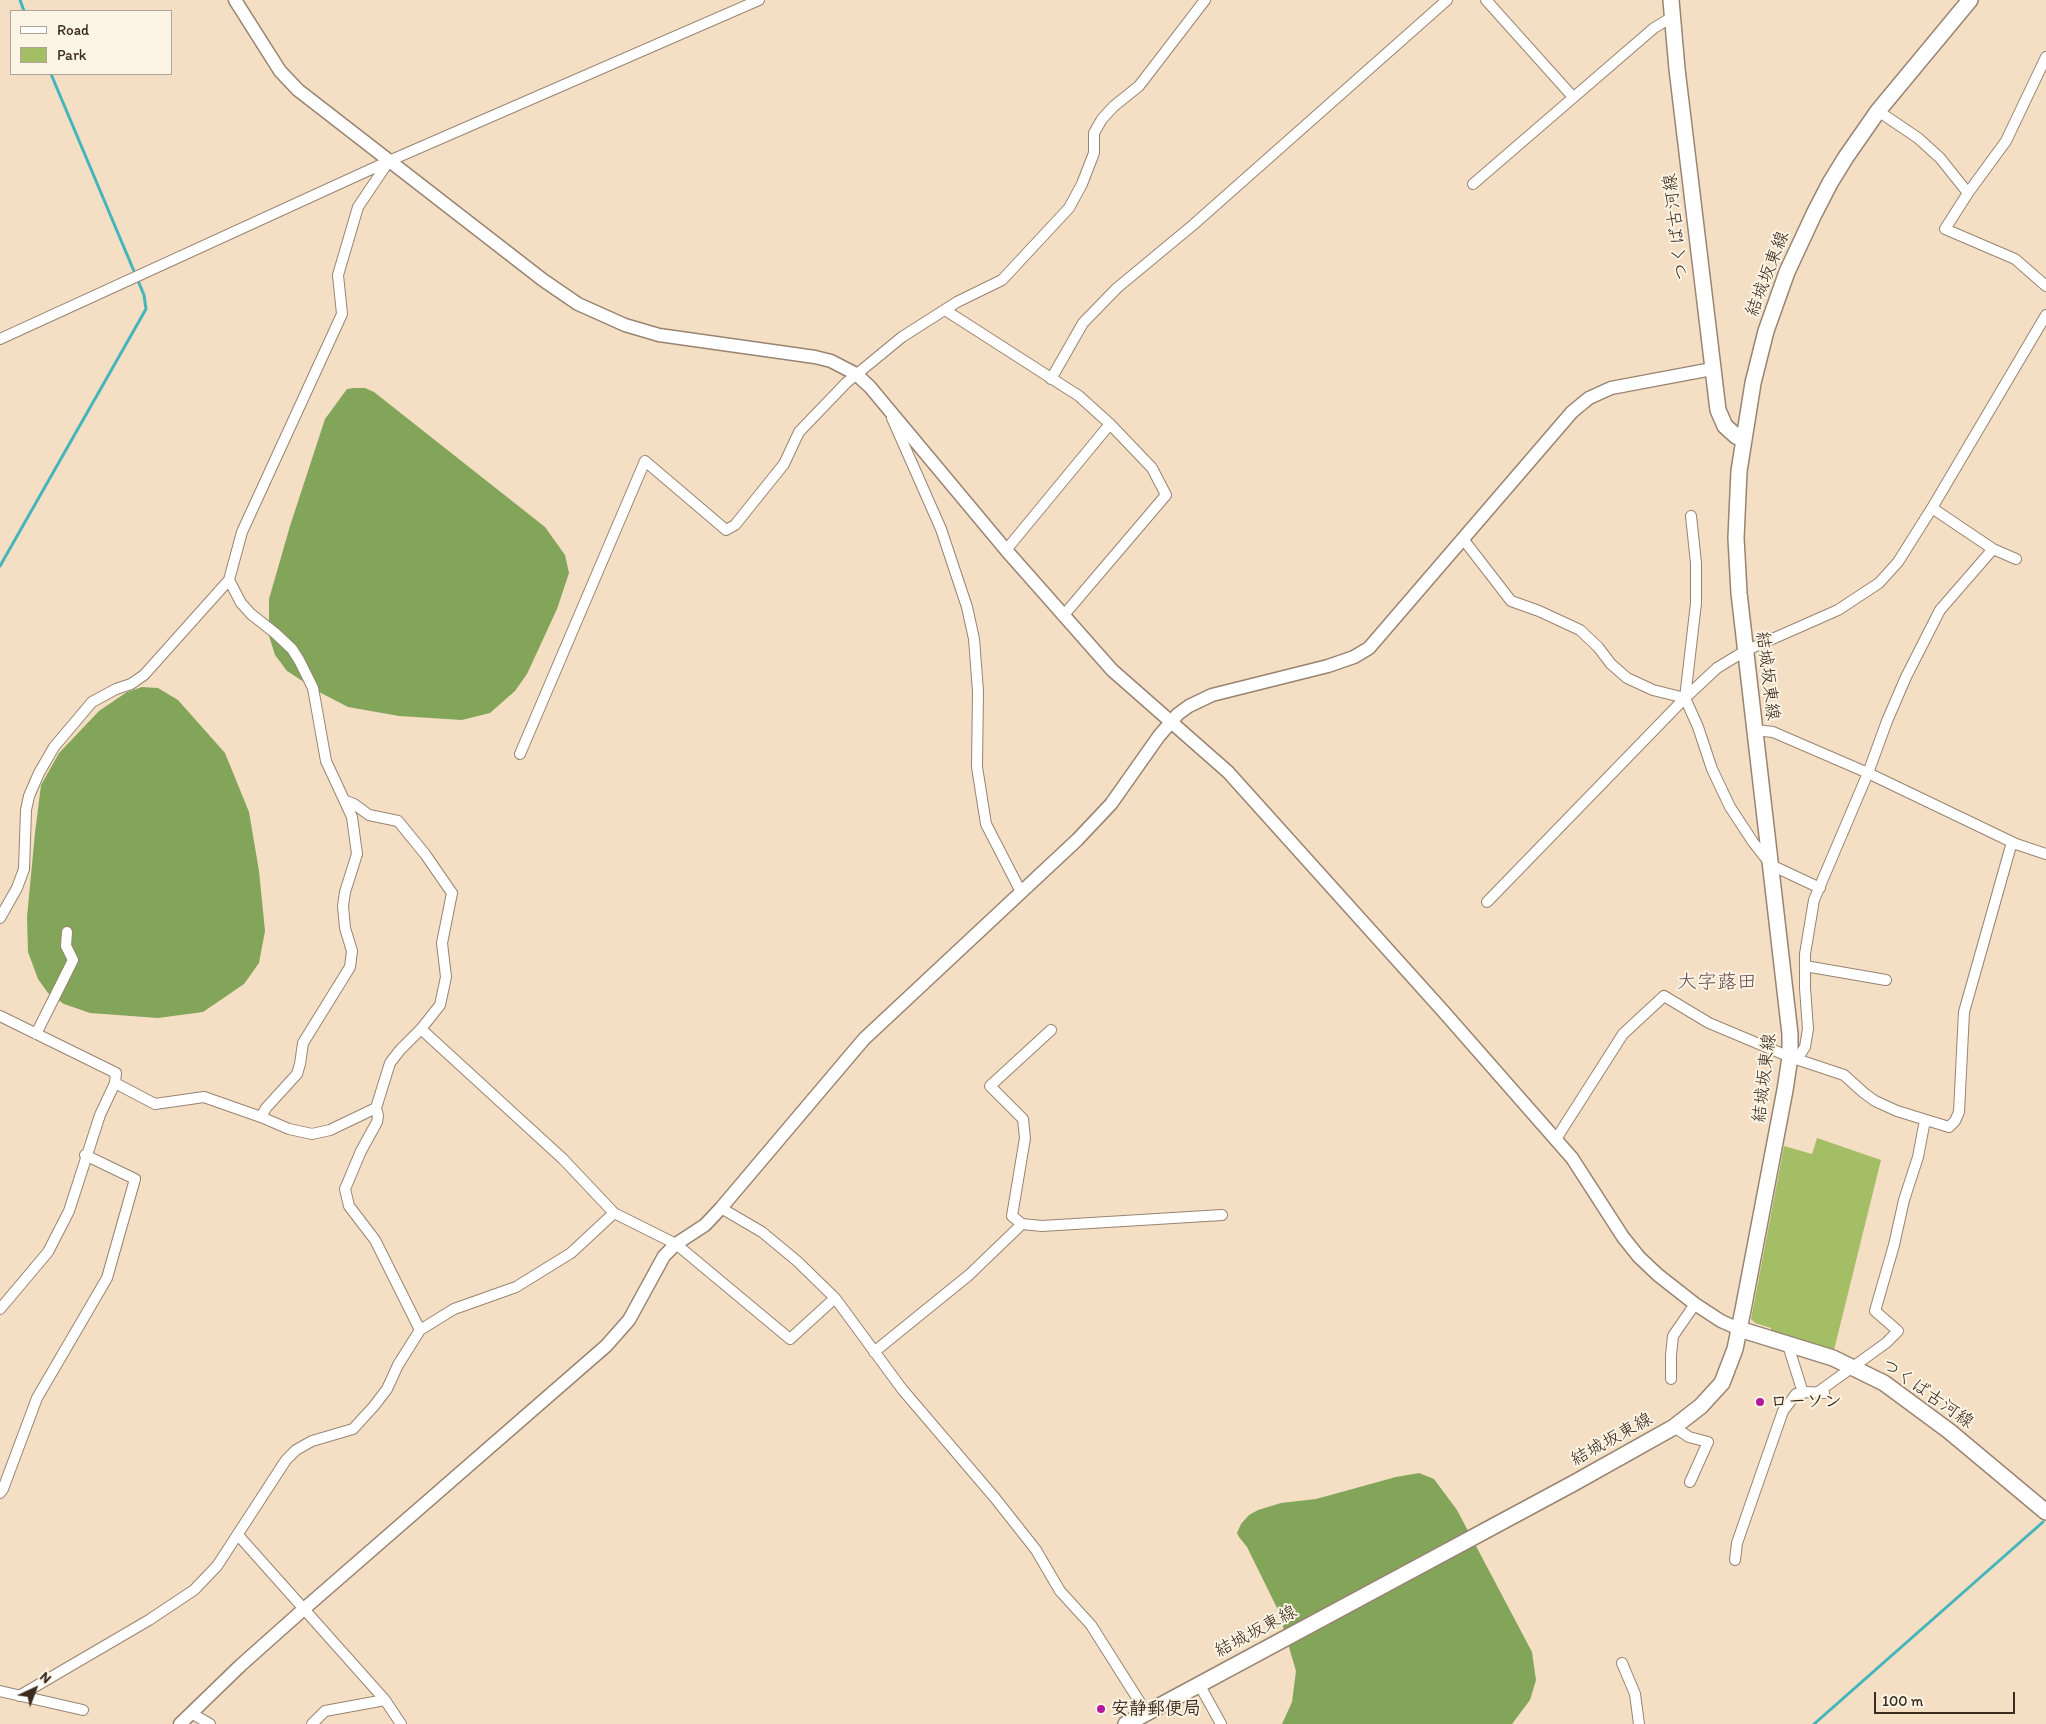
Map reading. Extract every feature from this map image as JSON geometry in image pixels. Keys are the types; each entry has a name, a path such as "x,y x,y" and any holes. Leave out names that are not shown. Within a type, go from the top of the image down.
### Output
{"main road":[{"name":"つくば古河線","path":"1671,0 1712,369 1721,418 1731,432 1743,438"},
{"name":"結城坂東線","path":"1126,1724 1574,1483 1674,1426 1701,1406 1722,1383 1732,1359 1740,1329 1793,1058 1790,1016 1739,593 1736,538 1739,471 1743,438 1758,358 1771,317 1787,272 1830,183 1878,111 1970,0"},
{"name":"つくば古河線","path":"1740,1329 1787,1342 1852,1366 1884,1383 1914,1403 2046,1512"}],"street":[{"path":"235,0 288,81 549,284 578,304 625,325 659,334 830,360 856,374 870,387 1006,550 1112,670 1228,772 1444,1011 1572,1158 1623,1237 1639,1257 1658,1276 1695,1304 1721,1321 1740,1329"},
{"path":"0,340 390,161 759,0"},
{"path":"520,754 645,461 726,530 735,525 784,464 799,432 856,374 902,337 958,302 1002,280 1070,208 1094,153 1094,133 1102,119 1138,86 1205,0"},
{"path":"1051,379 1083,323 1117,288 1230,193 1447,0"},
{"path":"1486,0 1573,97"},
{"path":"1473,184 1654,28 1672,17"},
{"path":"2046,56 2006,141 1945,228 2015,259 2046,286"},
{"path":"1878,111 1918,138 1940,158 1968,193"},
{"path":"0,918 17,888 24,869 26,810 29,796 39,773 54,747 92,702 101,696 131,684 144,675 229,580 242,532 342,314 338,276 358,207 390,161"},
{"path":"945,310 1079,396 1110,424 1152,468 1166,495 1063,616"},
{"path":"1487,902 1685,698 1717,668 1745,651 1838,610 1880,583 1898,562 1932,508 2046,315"},
{"path":"180,1724 240,1665 606,1346 629,1320 664,1256 676,1244 705,1224 721,1208 864,1038 1077,840 1111,804 1171,721 1189,706 1212,695 1328,666 1354,657 1368,648 1572,412 1589,398 1611,388 1712,369"},
{"path":"886,406 941,528 967,607 974,640 978,691 977,766 986,824 1021,892"},
{"path":"1006,550 1110,424"},
{"path":"1932,508 1993,549 2016,560"},
{"path":"1691,516 1696,563 1696,603 1685,698 1698,726 1712,769 1730,808 1758,850 1772,865 1820,888"},
{"path":"1463,539 1511,601 1539,610 1580,630 1598,647 1611,664 1627,678 1652,690 1685,698"},
{"path":"1793,1058 1805,1047 1808,1029 1805,966 1814,900 1868,773 1886,722 1940,610 1993,549"},
{"path":"229,580 246,609 276,633 299,660 313,688 326,761 352,816 357,854 345,892 343,906 345,928 352,951 351,964 303,1043 297,1074 266,1108 261,1117"},
{"path":"1755,730 1773,732 1868,773 2012,842 2046,854"},
{"path":"346,801 354,804 369,815 398,822 425,854 452,893 442,943 446,977 440,1005 390,1063 376,1108 377,1122 346,1185 345,1194 350,1206 375,1240 420,1330"},
{"path":"1556,1139 1623,1034 1664,996 1709,1023 1793,1058 1836,1071 1844,1075 1875,1100 1925,1120 1949,1127 1955,1121 1959,1112 1964,1012 2012,842"},
{"path":"36,1034 73,960 66,946 67,932"},
{"path":"1805,966 1886,980"},
{"path":"0,1016 116,1073 115,1083 100,1115 85,1155 69,1211 48,1252 0,1309"},
{"path":"421,1029 564,1158 614,1213 676,1244 790,1339 835,1298"},
{"path":"1051,1030 990,1086 1023,1119 1025,1138 1012,1216 1022,1224 1042,1226 1222,1216"},
{"path":"115,1083 136,1096 155,1104 204,1097 289,1129 312,1134 330,1130 376,1108"},
{"path":"1735,1560 1737,1543 1783,1410 1796,1394 1822,1392 1852,1366 1886,1343 1898,1331 1877,1314 1876,1306 1894,1245 1904,1200 1918,1157 1925,1120"},
{"path":"0,1493 37,1398 107,1278 135,1179 85,1155"},
{"path":"721,1208 762,1232 797,1261 835,1298 902,1389 995,1498 1036,1550 1060,1591 1091,1626 1146,1712"},
{"path":"19,1696 186,1597 210,1575 286,1460 296,1450 312,1441 354,1429 387,1389 398,1365 420,1330 454,1309 516,1287 571,1253 614,1213"},
{"path":"874,1352 969,1275 1022,1224"},
{"path":"1670,1379 1670,1355 1673,1336 1695,1304"},
{"path":"1787,1342 1803,1393"},
{"path":"1674,1426 1689,1436 1708,1442 1690,1482"},
{"path":"238,1535 385,1700 402,1724"},
{"path":"1622,1663 1635,1694 1639,1724"},
{"path":"1199,1684 1221,1724"},
{"path":"0,1691 83,1710"},
{"path":"312,1724 325,1710 385,1700"},
{"path":"192,1713 210,1724"}],"green space":[{"path":"365,388 374,392 545,527 565,555 569,573 557,609 527,674 515,691 490,713 462,720 399,716 348,707 321,693 287,671 275,655 269,636 269,599 290,526 325,419 347,389"},
{"path":"142,687 158,688 178,700 225,753 249,812 259,871 265,931 259,963 244,984 203,1012 158,1018 90,1013 64,1004 48,993 38,979 28,952 27,917 41,785 59,753 99,711 127,692"},
{"path":"1817,1138 1881,1160 1833,1354 1771,1332 1771,1328 1755,1323 1751,1319 1784,1146 1812,1154"},
{"path":"1419,1473 1434,1479 1457,1510 1532,1652 1536,1680 1530,1700 1512,1724 1282,1724 1292,1702 1296,1671 1278,1610 1247,1547 1237,1533 1241,1524 1249,1515 1258,1510 1281,1503 1316,1499 1396,1477"}],"waterway":[{"path":"20,0 24,10"},
{"path":"0,566 146,309 144,295 51,75"},
{"path":"1814,1724 2043,1522"}],"place":[{"name":"ローソン","path":"1760,1402"},
{"name":"安静郵便局","path":"1101,1709"}],"district":[{"name":"大字蕗田","path":"1717,983"}]}
